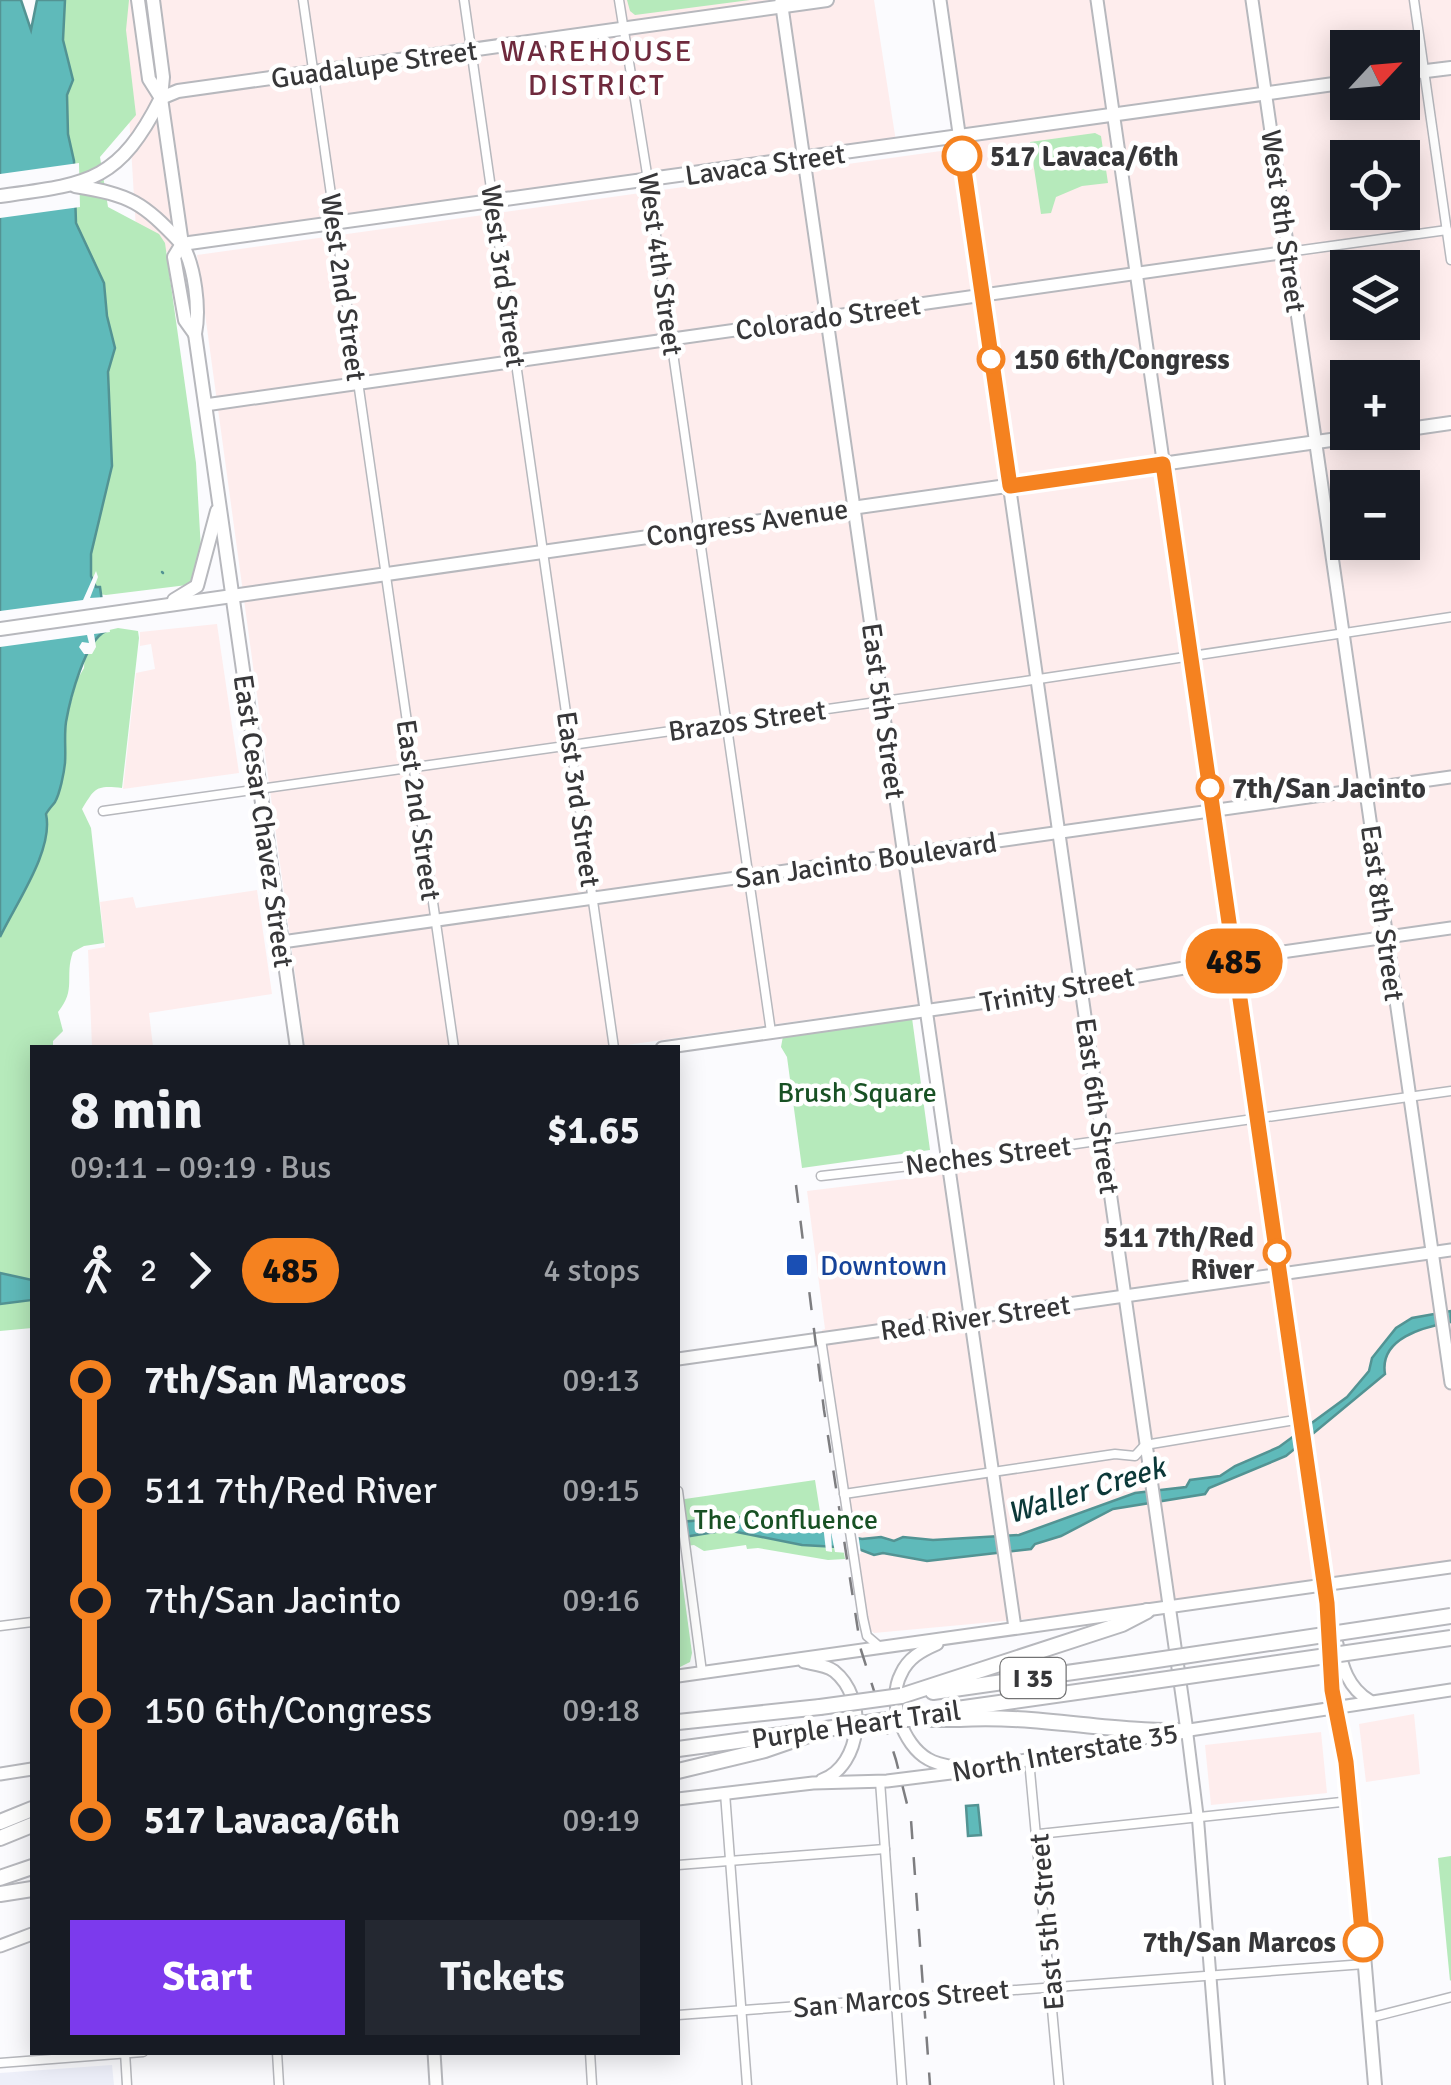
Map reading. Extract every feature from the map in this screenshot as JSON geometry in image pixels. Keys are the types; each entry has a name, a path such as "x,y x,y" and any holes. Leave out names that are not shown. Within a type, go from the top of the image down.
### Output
{"highway":[{"path":"940,1686 1122,1624 1146,1611"},
{"name":"Purple Heart Trail","path":"680,1722 901,1696 940,1686 1130,1664 1451,1616"},
{"name":"Purple Heart Trail","path":"680,1749 958,1714 1451,1638"},
{"path":"958,1714 1128,1730 1187,1730"},
{"path":"680,1771 765,1750 826,1729"},
{"path":"0,1822 30,1811"},
{"path":"0,1838 30,1826"},
{"path":"0,1878 30,1868"},
{"path":"0,1894 30,1889"}],"main road":[{"path":"138,0 148,79 160,98"},
{"path":"72,186 102,172 128,150 148,124 160,98 163,76 153,0"},
{"name":"Guadalupe Street","path":"160,98 178,92 782,3 827,0"},
{"name":"East 6th Street","path":"940,0 1187,1730"},
{"path":"1096,0 1324,1585 1346,1676 1358,1693 1371,1701"},
{"name":"West 8th Street","path":"1252,0 1316,442"},
{"name":"East 5th Street","path":"782,3 1015,1628"},
{"path":"1420,72 1451,68"},
{"name":"Lavaca Street","path":"182,244 1330,85"},
{"name":"East Cesar Chavez Street","path":"160,98 182,244 174,257 184,320 194,334 297,1045"},
{"path":"0,196 72,186 109,191 147,209 182,244"},
{"name":"Colorado Street","path":"205,405 1288,252"},
{"path":"1420,427 1451,423"},
{"name":"Congress Avenue","path":"0,629 1330,440"},
{"name":"East 8th Street","path":"1316,442 1451,1384"},
{"path":"163,606 197,586 219,505"},
{"name":"San Jacinto Boulevard","path":"282,942 1451,777"},
{"name":"Trinity Street","path":"680,1045 1451,928"},
{"name":"Red River Street","path":"680,1359 1451,1250"},
{"path":"680,1676 1451,1567"},
{"path":"1327,1603 1332,1690 1351,1801 1374,2085"},
{"path":"954,1637 912,1658 898,1678 896,1697 903,1731 913,1747 929,1760 967,1771"},
{"path":"795,1659 834,1671 848,1690 854,1711 856,1738 850,1756 833,1776 813,1783"},
{"name":"North Interstate 35","path":"680,1800 813,1783 880,1781 967,1771 1187,1730 1451,1690"},
{"path":"0,1774 30,1769"},
{"path":"0,1946 30,1935"},
{"path":"434,2055 436,2085"}],"street":[{"name":"West 2nd Street","path":"303,0 385,573"},
{"name":"West 3rd Street","path":"464,0 544,551"},
{"name":"West 4th Street","path":"620,0 771,1032"},
{"path":"1414,0 1451,260"},
{"name":"Colorado Street","path":"1288,252 1449,230"},
{"name":"East 3rd Street","path":"544,551 614,1045"},
{"name":"East 2nd Street","path":"385,573 454,1045"},
{"name":"Brazos Street","path":"102,810 1451,617"},
{"name":"Neches Street","path":"821,1176 1451,1092"},
{"path":"821,1339 856,1578 868,1636 880,1648"},
{"path":"844,1494 1115,1454 1136,1456 1145,1445 1300,1419"},
{"path":"680,1512 702,1672"},
{"path":"0,1626 30,1622"},
{"name":"East 6th Street","path":"1187,1730 1219,2085"},
{"name":"East 5th Street","path":"1029,1760 1060,2085"},
{"path":"880,1781 902,2085"},
{"path":"725,1793 747,2085"},
{"path":"1038,1834 1351,1801"},
{"path":"680,1865 885,1849"},
{"name":"San Marcos Street","path":"680,2015 1365,1964"},
{"path":"1369,2018 1451,1997"},
{"path":"0,2062 97,2055"},
{"path":"125,2055 127,2085"},
{"path":"277,2055 279,2085"},
{"path":"590,2055 592,2085"}],"shaded area":[{"path":"122,0 874,0 897,148 167,252 137,246"},
{"path":"945,0 1451,0 1451,1561 1158,1607 874,1633 863,1602 822,1330 825,1329 807,1191 955,1173 927,1003 626,1045 305,1045 197,255 948,150 963,128"},
{"path":"217,624 239,773 123,789 136,673 155,669 151,644 140,646 140,632"},
{"path":"257,890 272,994 149,1013 153,1045 92,1045 88,950 105,947 100,902 133,897 136,908"},
{"path":"1414,1714 1420,1774 1366,1782 1359,1724"},
{"path":"1321,1732 1327,1793 1211,1805 1205,1745"},
{"path":"112,2065 114,2085 0,2085 0,2073"}],"green space":[{"path":"65,0 129,0 126,30 136,115 100,157 108,207 159,234 165,243 196,463 201,550 195,578 187,585 106,595 98,594 91,576 91,554 112,466 108,372 115,348 104,283 76,224 67,95 73,80 63,40"},
{"path":"627,0 750,0 635,15"},
{"path":"1095,133 1101,136 1108,183 1082,186 1056,197 1051,213 1041,214 1030,142"},
{"path":"118,628 138,631 139,638 122,788 96,790 82,809 91,828 104,943 73,952 69,990 58,1012 63,1031 53,1045 30,1045 30,1328 0,1331 0,937 44,844 46,814 55,802 65,764 65,725 92,634"},
{"name":"Brush Square","path":"912,1018 930,1150 802,1168 787,1057 781,1047 783,1036"},
{"name":"The Confluence","path":"815,1480 821,1518 828,1518 830,1529 840,1527 845,1559 747,1549 746,1545 704,1551 694,1545 680,1547 680,1500"},
{"path":"680,1565 692,1653 690,1662 680,1667"},
{"path":"1451,1856 1451,1980 1450,1981 1438,1858"}],"water":[{"path":"0,0 21,0 31,30 37,0 65,0 63,40 73,80 67,95 76,223 104,283 115,348 108,372 112,466 91,554 91,576 96,587 100,587 106,631 91,646 71,699 63,777 57,798 46,814 47,828 39,860 0,937"},
{"path":"0,1273 30,1280 30,1300 0,1304"},
{"path":"1451,1311 1451,1322 1417,1331 1396,1343 1385,1362 1385,1374 1286,1456 1209,1488 1205,1494 1113,1509 1031,1549 927,1561 874,1555 856,1548 802,1545 727,1530 680,1538 680,1522 747,1517 862,1539 1019,1535 1135,1493 1186,1487 1190,1480 1220,1476 1279,1447 1347,1397 1396,1328 1412,1318"},
{"path":"978,1805 981,1835 968,1836 966,1806"}],"pier":[{"path":"79,163 80,207 0,218 0,174"},
{"path":"96,571 98,577 90,598 105,597 110,632 94,634 96,647 92,654 84,654 79,647 82,642 89,643 87,635 0,647 0,611 83,600"},
{"path":"823,1525 858,1533 861,1554 835,1552 831,1532 832,1552 826,1551"}],"railway":[{"path":"796,1185 824,1410 861,1650 911,1820 930,2085"}],"bus line":[{"name":"485","path":"962,156 1010,486 1163,464 1327,1603 1332,1690 1351,1801 1363,1942"}],"place":[{"name":"517 Lavaca/6th","path":"962,156"},
{"name":"150 6th/Congress","path":"991,359"},
{"name":"7th/San Jacinto","path":"1210,788"},
{"name":"511 7th/Red River","path":"1277,1253"},
{"name":"Downtown","path":"797,1265"},
{"name":"7th/San Marcos","path":"1363,1942"}],"district":[{"name":"WAREHOUSE DISTRICT","path":"597,68"}],"water label":[{"name":"Waller Creek","path":"1086,1490"}]}
